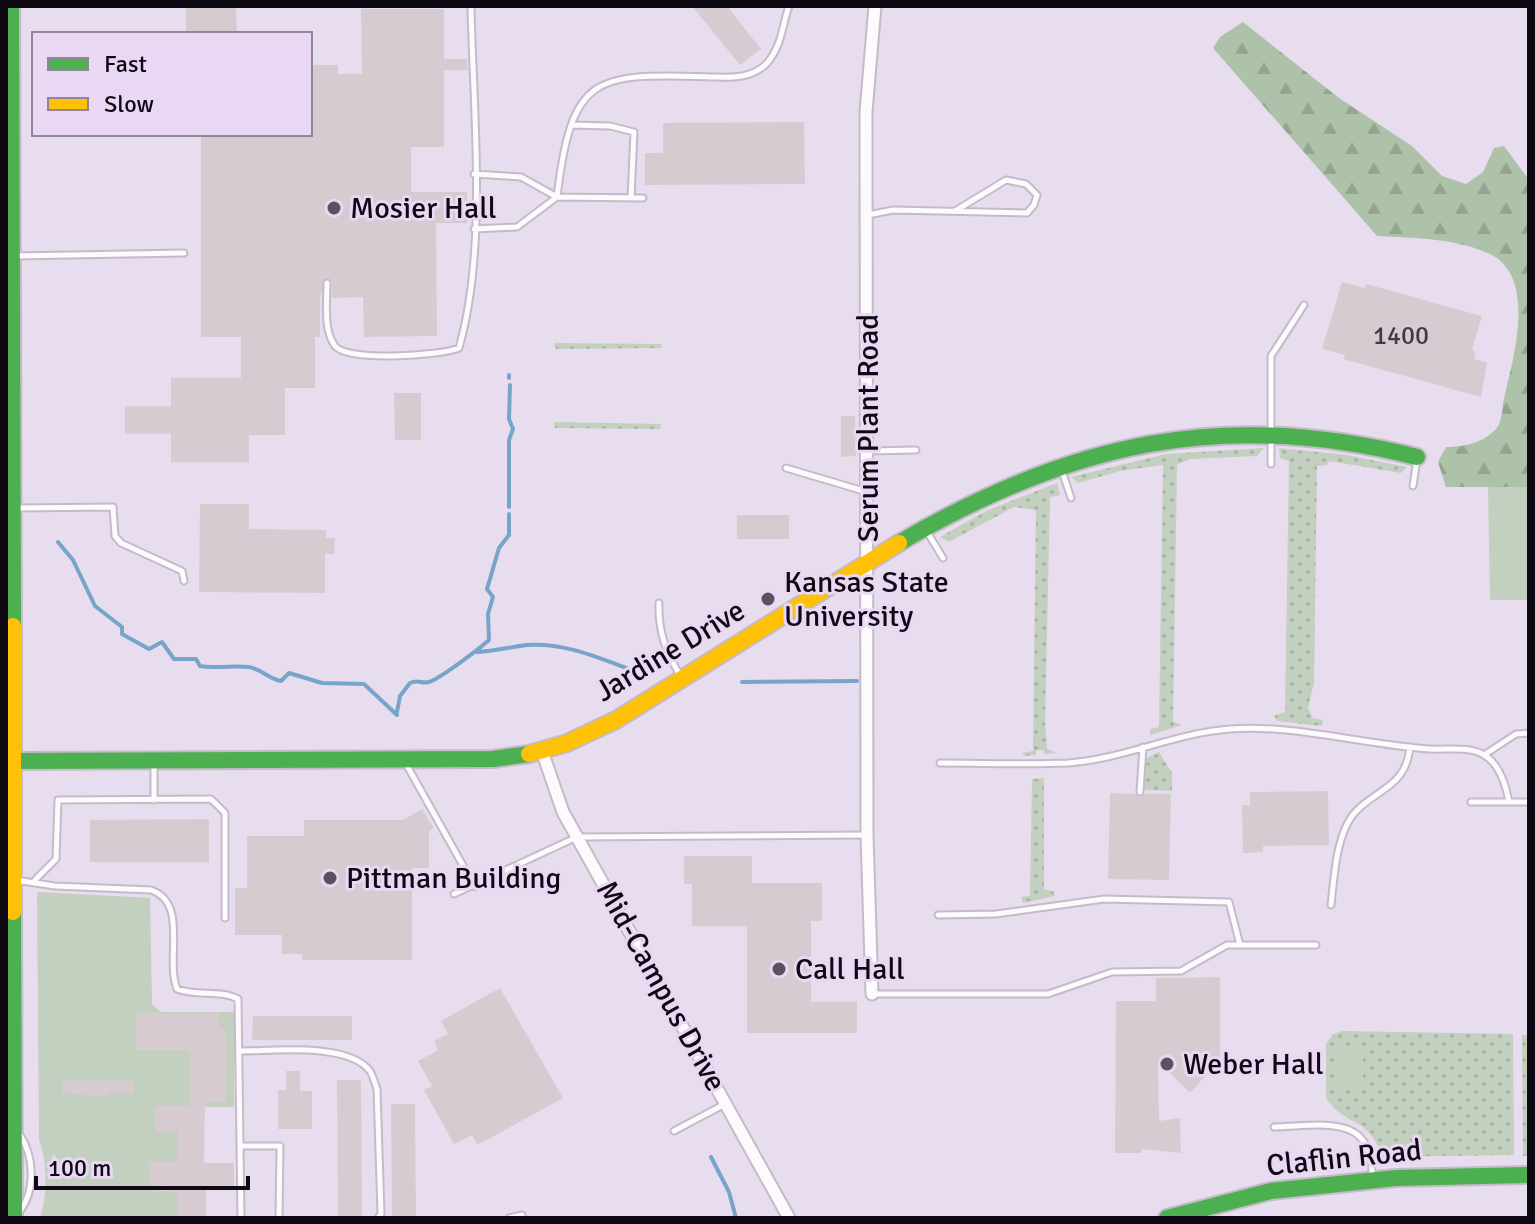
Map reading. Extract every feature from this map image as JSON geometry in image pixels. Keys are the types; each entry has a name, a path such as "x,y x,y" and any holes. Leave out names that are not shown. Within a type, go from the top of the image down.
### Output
{"street":[{"path":"11,6 9,256 15,508 10,761 14,880 10,928 10,1052 14,1218"},
{"name":"Serum Plant Road","path":"872,994 867,835 866,112 875,6"},
{"name":"Jardine Drive","path":"10,761 154,760 274,767 403,759 493,759 542,751 615,720 868,563 983,497 1060,467 1171,441 1272,434 1351,441 1417,457"},
{"name":"Mid-Campus Drive","path":"542,751 563,812 789,1218"},
{"name":"Claflin Road","path":"1167,1218 1271,1191 1372,1180 1529,1175"}],"lane":[{"path":"327,283 328,324 336,346 349,354 443,355 459,348 464,328 474,229 471,6"},
{"path":"474,229 517,227 557,197 563,143 570,125 581,100 602,83 622,78 734,78 758,72 780,44 789,6"},
{"path":"570,125 610,126 634,132 631,198"},
{"path":"474,174 521,177 557,197 643,198"},
{"path":"867,215 893,210 1027,213 1037,195 1026,184 1006,180 955,211"},
{"path":"9,256 184,253"},
{"path":"1271,464 1271,356 1304,305"},
{"path":"868,451 916,450"},
{"path":"1413,486 1417,457"},
{"path":"1060,467 1071,498"},
{"path":"786,468 868,492"},
{"path":"15,508 113,507 115,536 121,543 182,571 184,581"},
{"path":"926,529 943,558"},
{"path":"659,603 665,649 681,678"},
{"path":"940,763 1069,763 1230,729 1293,732 1410,747 1465,749 1484,755 1503,780 1509,802"},
{"path":"1484,755 1516,734 1529,733"},
{"path":"1140,792 1143,747"},
{"path":"1331,905 1344,830 1354,813 1393,783 1405,768 1410,747"},
{"path":"403,759 475,887"},
{"path":"154,760 154,800"},
{"path":"34,881 56,859 58,800 211,799 225,813 225,918"},
{"path":"1471,802 1529,802"},
{"path":"454,894 475,887 577,837 867,835"},
{"path":"14,880 55,886 151,890 162,894 171,906 172,976 177,989 190,994 238,999 241,1218"},
{"path":"938,915 996,914 1104,899 1229,902 1240,945"},
{"path":"872,994 1048,994 1112,972 1181,971 1210,952 1240,945 1316,945"},
{"path":"241,1051 311,1050 350,1056 370,1071 377,1089 381,1214 378,1218"},
{"path":"674,1131 726,1103"},
{"path":"1274,1127 1343,1126 1359,1133 1368,1145 1372,1180"},
{"path":"241,1146 280,1146 279,1218"},
{"path":"509,1218 522,1215 521,1218"}],"green space":[{"path":"1243,22 1339,98 1412,146 1442,176 1466,184 1483,172 1494,148 1504,146 1529,180 1529,487 1446,487 1438,462 1446,447 1479,441 1491,434 1500,422 1517,338 1518,318 1514,281 1505,266 1492,255 1464,245 1377,236 1213,48 1220,37"},
{"path":"554,343 661,344 662,348 556,349"},
{"path":"554,422 661,424 660,429 555,428"},
{"path":"1264,448 1257,456 1190,459 1177,465 1173,722 1182,725 1150,735 1150,729 1159,727 1163,465 1120,471 1078,483 1071,477 1166,454"},
{"path":"1279,448 1347,455 1407,467 1401,473 1329,461 1327,465 1317,466 1314,683 1308,708 1313,718 1323,720 1322,726 1277,721 1274,716 1285,712 1289,461 1280,458"},
{"path":"1057,483 1060,495 1050,497 1045,723 1047,749 1057,753 1045,754 1044,750 1036,750 1036,755 1024,756 1022,753 1033,751 1036,510 1014,507 949,542 940,537 988,510"},
{"path":"1488,487 1529,487 1529,600 1490,600"},
{"path":"1159,752 1172,773 1172,791 1144,790 1145,759"},
{"path":"1044,778 1044,889 1054,892 1055,896 1023,903 1021,897 1030,896 1032,779"},
{"path":"37,892 150,898 152,1004 161,1012 234,1012 234,1107 155,1107 155,1131 178,1131 178,1173 149,1162 149,1190 169,1191 177,1181 177,1218 40,1218 46,1179 39,1141"},
{"path":"1343,1031 1513,1034 1514,1155 1382,1157 1370,1134 1334,1108 1326,1098 1326,1044 1333,1034"},
{"path":"1522,1035 1529,1035 1529,1156 1523,1156"},
{"path":"1339,1050 1363,1050 1363,1090 1338,1089"}],"building":[{"path":"186,6 236,6 237,32 186,32"},
{"path":"692,6 727,6 761,49 740,65"},
{"name":"Mosier Hall","path":"361,9 444,9 444,59 467,59 468,70 444,70 444,147 411,147 411,192 467,192 467,223 436,223 437,336 364,337 363,297 332,298 332,281 325,278 320,298 320,337 315,337 315,388 285,388 285,435 249,435 249,462 171,462 171,434 125,434 125,406 171,406 171,378 241,378 241,337 201,337 201,136 312,136 312,65 338,65 338,74 362,74"},
{"path":"804,122 805,184 645,185 645,153 663,153 663,123"},
{"path":"1342,282 1365,288 1366,284 1482,316 1472,350 1476,352 1474,359 1487,363 1481,397 1343,359 1345,355 1322,349"},
{"path":"394,393 421,393 421,440 395,440"},
{"path":"841,416 855,416 856,456 841,457"},
{"path":"200,504 249,504 249,529 326,530 326,538 335,538 334,554 325,554 325,593 199,592"},
{"path":"737,515 789,515 789,539 737,539"},
{"path":"1328,791 1329,845 1263,846 1263,852 1243,853 1242,805 1250,805 1250,792"},
{"path":"1110,793 1140,797 1145,794 1171,794 1169,880 1108,879"},
{"name":"Pittman Building","path":"422,809 434,828 429,831 429,868 412,868 412,960 302,960 302,954 282,954 282,935 235,935 235,888 247,888 247,836 304,836 304,820 403,820"},
{"path":"209,819 209,862 90,862 90,820"},
{"name":"Call Hall","path":"684,856 752,856 752,883 822,883 822,921 811,921 811,1002 857,1002 857,1033 747,1033 747,926 692,926 692,884 684,884"},
{"name":"Weber Hall","path":"1220,977 1220,1074 1207,1074 1190,1093 1158,1061 1159,1121 1180,1118 1181,1153 1141,1149 1142,1153 1115,1153 1116,1001 1156,1001 1156,978"},
{"path":"500,988 563,1098 485,1141 477,1144 472,1135 454,1144 424,1090 432,1086 418,1061 438,1050 434,1041 448,1034 441,1021"},
{"path":"137,1013 219,1013 219,1029 226,1029 226,1102 205,1102 204,1163 234,1163 234,1190 206,1190 206,1218 177,1218 177,1191 149,1190 149,1162 178,1162 178,1131 155,1131 155,1106 189,1106 189,1050 136,1050"},
{"path":"253,1016 352,1016 352,1040 252,1040"},
{"path":"286,1071 300,1071 300,1091 312,1091 312,1129 278,1129 278,1090 286,1090"},
{"path":"337,1080 361,1080 362,1218 338,1218"},
{"path":"62,1081 134,1081 134,1093 107,1093 107,1096 62,1093"},
{"path":"391,1104 415,1104 416,1218 392,1218"}],"waterway":[{"path":"509,507 509,440 513,429 509,419 510,385"},
{"path":"397,712 400,696 410,683 435,679 489,640 488,614 493,597 487,589 499,548 509,535 509,514"},
{"path":"58,542 73,560 95,606 122,627 122,634 149,649 162,642 174,659 196,659 200,666 206,667 249,667 281,681 289,673 322,683 364,684 397,715"},
{"path":"477,652 527,645 556,646 638,672"},
{"path":"742,682 857,681"},
{"path":"711,1157 729,1192 736,1218"}],"traffic: fast":[{"path":"11,6 13,626"},
{"path":"899,543 1024,480 1086,459 1149,444 1213,436 1278,436 1346,443 1417,457"},
{"path":"6,761 493,759 529,754"},
{"path":"13,912 14,1218"},
{"path":"1167,1218 1271,1191 1396,1178 1529,1175"}],"traffic: slow":[{"path":"529,754 567,743 616,720 899,543"},
{"path":"13,626 13,912"}],"place":[{"name":"Mosier Hall","path":"334,208"},
{"name":"Kansas State University","path":"768,599"},
{"name":"Pittman Building","path":"330,878"},
{"name":"Call Hall","path":"779,969"},
{"name":"Weber Hall","path":"1167,1064"}]}
